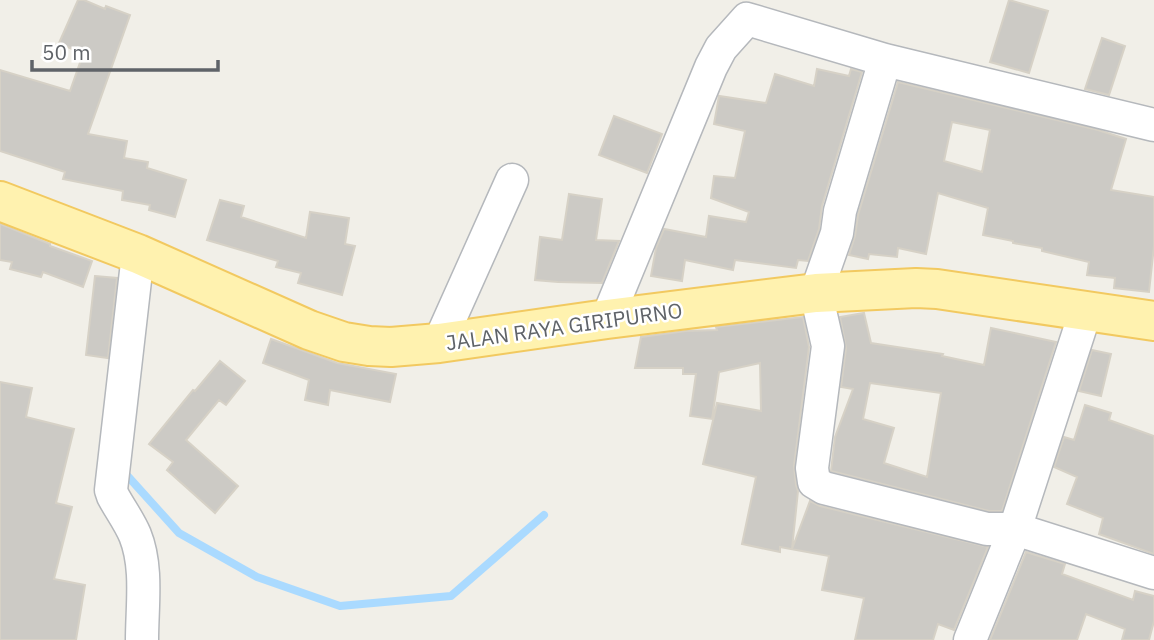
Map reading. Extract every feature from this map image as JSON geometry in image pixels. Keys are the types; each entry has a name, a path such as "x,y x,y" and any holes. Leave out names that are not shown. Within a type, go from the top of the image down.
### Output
{"main road":[{"name":"JALAN RAYA GIRIPURNO","path":"0,201 138,254 326,337 369,346 439,343 816,293 916,288 1154,321"}],"street":[{"path":"607,319 711,67 721,48 747,19 886,60 1154,125"},
{"path":"886,60 840,211 837,233 816,293 827,353 812,468 814,482 824,488 987,529 1015,529 1154,573"},
{"path":"439,343 512,180"},
{"path":"138,254 111,490 141,551 142,640"},
{"path":"970,640 1015,529 1086,310"}],"building":[{"path":"78,0 130,15 88,134 127,141 124,158 148,162 147,168 186,180 175,217 149,210 150,205 122,200 123,191 63,179 65,172 0,151 0,70 70,91 83,54 59,43"},
{"path":"1009,0 1048,11 1029,73 990,62"},
{"path":"1102,38 1125,46 1109,95 1085,89"},
{"path":"817,69 849,76 851,69 862,72 808,261 798,260 796,268 735,260 733,270 685,260 682,281 651,276 656,248 664,229 706,237 709,216 746,222 749,212 711,198 714,176 735,178 745,131 714,124 719,96 766,103 775,74 814,86"},
{"path":"898,82 1098,130 1126,139 1111,190 1154,197 1154,246 1149,292 1114,288 1115,278 1087,275 1089,262 983,235 988,208 938,193 926,254 898,248 897,257 869,254 868,259 849,255 858,215","holes":["952,122 990,130 982,172 944,161"]},
{"path":"614,116 662,134 647,173 599,155"},
{"path":"569,194 602,199 596,240 619,241 602,283 535,280 540,237 562,240"},
{"path":"220,200 244,206 241,217 306,238 310,212 349,218 345,244 355,246 342,295 298,283 301,273 276,267 278,261 207,240"},
{"path":"0,224 92,261 83,287 43,272 41,277 10,269 12,262 0,260"},
{"path":"95,276 117,278 108,358 86,355"},
{"path":"864,313 871,343 943,354 942,356 984,365 991,328 1056,342 1002,511 989,511 831,471 835,437 853,389 841,387 846,348 840,317","holes":["870,383 941,393 927,477 884,463 894,428 863,419"]},
{"path":"803,317 809,347 794,466 798,491 792,549 810,501 820,506 988,547 954,630 938,624 933,640 855,640 864,598 822,590 829,556 780,547 780,552 742,544 756,477 703,464 717,403 761,411 760,363 719,372 712,419 690,416 696,374 683,374 683,368 635,368 641,337 717,330 716,327"},
{"path":"271,339 337,363 396,374 390,402 330,390 328,405 305,400 309,380 263,363"},
{"path":"1092,350 1111,354 1101,396 1079,391"},
{"path":"220,361 245,381 226,405 219,400 186,440 238,486 215,513 167,470 173,462 149,444"},
{"path":"0,382 32,388 26,417 74,429 56,503 72,507 54,579 85,585 76,640 0,640"},
{"path":"1085,405 1111,413 1109,420 1154,436 1154,554 1099,534 1103,518 1067,504 1077,477 1054,467 1064,437 1074,440"},
{"path":"1026,552 1065,564 1062,574 1133,600 1135,591 1154,596 1154,621 1149,640 1122,640 1125,629 1086,614 1077,640 990,640"}],"waterway":[{"path":"124,472 179,533 257,577 340,606 451,596 544,515"}]}
